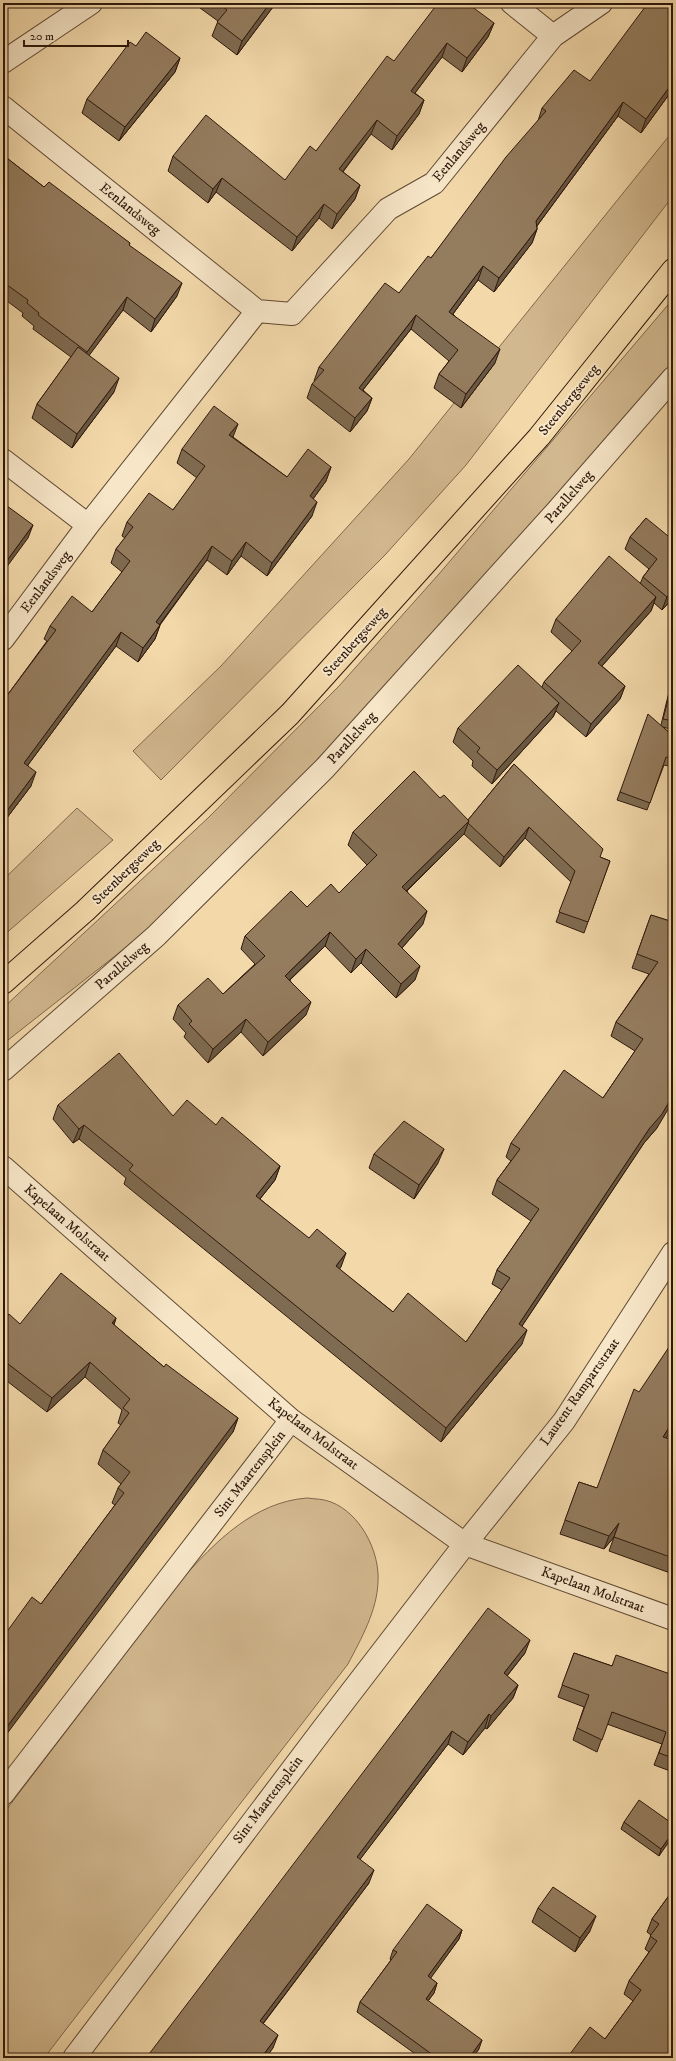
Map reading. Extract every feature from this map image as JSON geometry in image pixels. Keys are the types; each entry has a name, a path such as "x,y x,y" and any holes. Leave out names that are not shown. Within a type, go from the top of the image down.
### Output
{"main road":[{"name":"Steenbergseweg","path":"3,983 85,911 290,714 539,437 673,270"}],"street":[{"path":"3,62 91,3"},
{"path":"512,3 553,36"},
{"name":"Eenlandsweg","path":"3,107 257,311 292,314 388,209 434,183 553,36 601,3"},
{"name":"Eenlandsweg","path":"3,639 88,525 257,311"},
{"name":"Parallelweg","path":"3,1070 156,936 325,768 556,512 673,378"},
{"path":"3,460 88,525"},
{"name":"Kapelaan Molstraat","path":"3,1167 291,1420 465,1544 673,1619"},
{"name":"Laurent Rampartstraat","path":"465,1544 564,1421 673,1253"},
{"name":"Sint Maartensplein","path":"3,1794 291,1420"},
{"name":"Sint Maartensplein","path":"74,2058 258,1814 465,1544"}],"shaded area":[{"path":"673,131 673,196 466,465 385,555 161,780 133,751 221,666 409,459"},
{"path":"673,299 673,362 468,600 369,711 196,889 115,956 3,1044 3,1008 208,818 339,686 439,574"},
{"path":"77,808 113,840 3,936 3,880"},
{"path":"307,1498 331,1502 341,1507 351,1515 366,1534 376,1558 378,1582 375,1604 368,1624 348,1664 44,2058 3,2058 3,1814 182,1579 208,1551 237,1526 253,1516 270,1507 288,1501"}],"building":[{"path":"218,3 270,3 242,41 217,22 227,10"},
{"path":"438,3 467,3 494,23 467,58 447,43 411,91 424,100 397,136 377,120 339,169 360,185 337,214 324,204 297,237 222,178 213,189 173,156 206,115 285,180 310,146 316,151 387,56 394,61"},
{"path":"648,3 673,3 673,82 646,119 623,102 536,221 537,229 499,278 483,266 449,312 500,349 466,394 439,374 458,350 416,315 359,388 372,398 355,418 312,384 324,370 319,367 385,283 399,293 428,256 431,258 506,157 546,111 542,108 574,70 590,81"},
{"path":"146,32 180,58 125,127 87,99 130,42 136,46"},
{"path":"3,155 44,187 49,182 130,243 129,245 182,283 155,319 127,297 87,352 38,315 39,313 27,303 28,300 3,282"},
{"path":"78,347 119,378 77,434 37,404"},
{"path":"214,406 238,424 229,435 287,477 308,449 331,467 310,496 317,502 272,563 246,542 232,561 212,546 156,622 160,625 143,648 121,632 24,763 36,772 3,816 3,701 56,630 50,626 72,596 92,612 130,561 116,549 133,527 127,522 149,493 173,510 205,466 182,449"},
{"path":"3,503 33,525 3,566"},
{"path":"646,518 673,540 673,590 667,597 643,577 657,559 630,537"},
{"path":"609,556 656,597 598,663 625,686 591,724 544,682 581,641 556,619"},
{"path":"518,665 559,703 497,770 477,752 480,748 458,728"},
{"path":"671,689 673,689 673,721 663,719"},
{"path":"648,714 673,736 673,759 666,757 650,803 620,792"},
{"path":"514,764 603,849 600,857 610,861 588,922 559,912 575,871 529,827 504,857 468,823 468,820"},
{"path":"414,771 440,798 444,795 469,821 402,887 427,911 398,944 420,966 401,984 366,949 356,959 330,932 285,976 311,1002 268,1042 246,1019 213,1049 189,1024 192,1021 178,1005 208,978 223,994 265,956 245,936 291,891 307,907 331,884 339,893 377,855 353,832"},
{"path":"651,915 673,922 673,1095 662,1114 649,1129 519,1324 527,1330 446,1428 129,1170 133,1165 84,1125 79,1129 58,1105 119,1053 173,1116 187,1100 216,1125 222,1117 280,1166 256,1196 309,1238 317,1229 346,1253 336,1266 393,1312 408,1293 466,1342 510,1278 497,1270 539,1209 497,1180 520,1149 511,1143 564,1070 603,1098 643,1039 616,1022 658,962 637,954"},
{"path":"404,1121 444,1149 419,1185 374,1154"},
{"path":"61,1273 116,1318 112,1323 164,1367 166,1364 238,1418 3,1732 3,1637 32,1597 41,1604 124,1493 118,1488 130,1472 103,1450 129,1413 123,1408 130,1399 90,1362 52,1398 3,1360 3,1322 9,1314 20,1324"},
{"path":"673,1341 673,1421 663,1437 673,1440 673,1558 614,1537 619,1523 609,1536 565,1520 579,1482 597,1488 634,1389 639,1392"},
{"path":"488,1608 530,1640 504,1673 518,1685 491,1716 489,1714 468,1742 452,1731 357,1857 374,1870 260,2021 278,2035 261,2058 146,2058"},
{"path":"574,1653 612,1666 616,1655 673,1675 673,1758 659,1753 666,1732 612,1712 602,1740 577,1728 589,1695 562,1685"},
{"path":"639,1800 673,1824 673,1832 661,1849 624,1822"},
{"path":"553,1887 596,1916 580,1938 538,1908"},
{"path":"673,1890 673,2051 668,2058 567,2058 590,2027 605,2039 641,1990 629,1981 657,1941 650,1936 659,1924 652,1919"},
{"path":"427,1904 462,1930 428,1976 437,1983 426,1999 482,2040 469,2058 437,2058 360,2002 397,1952 393,1950"}]}
